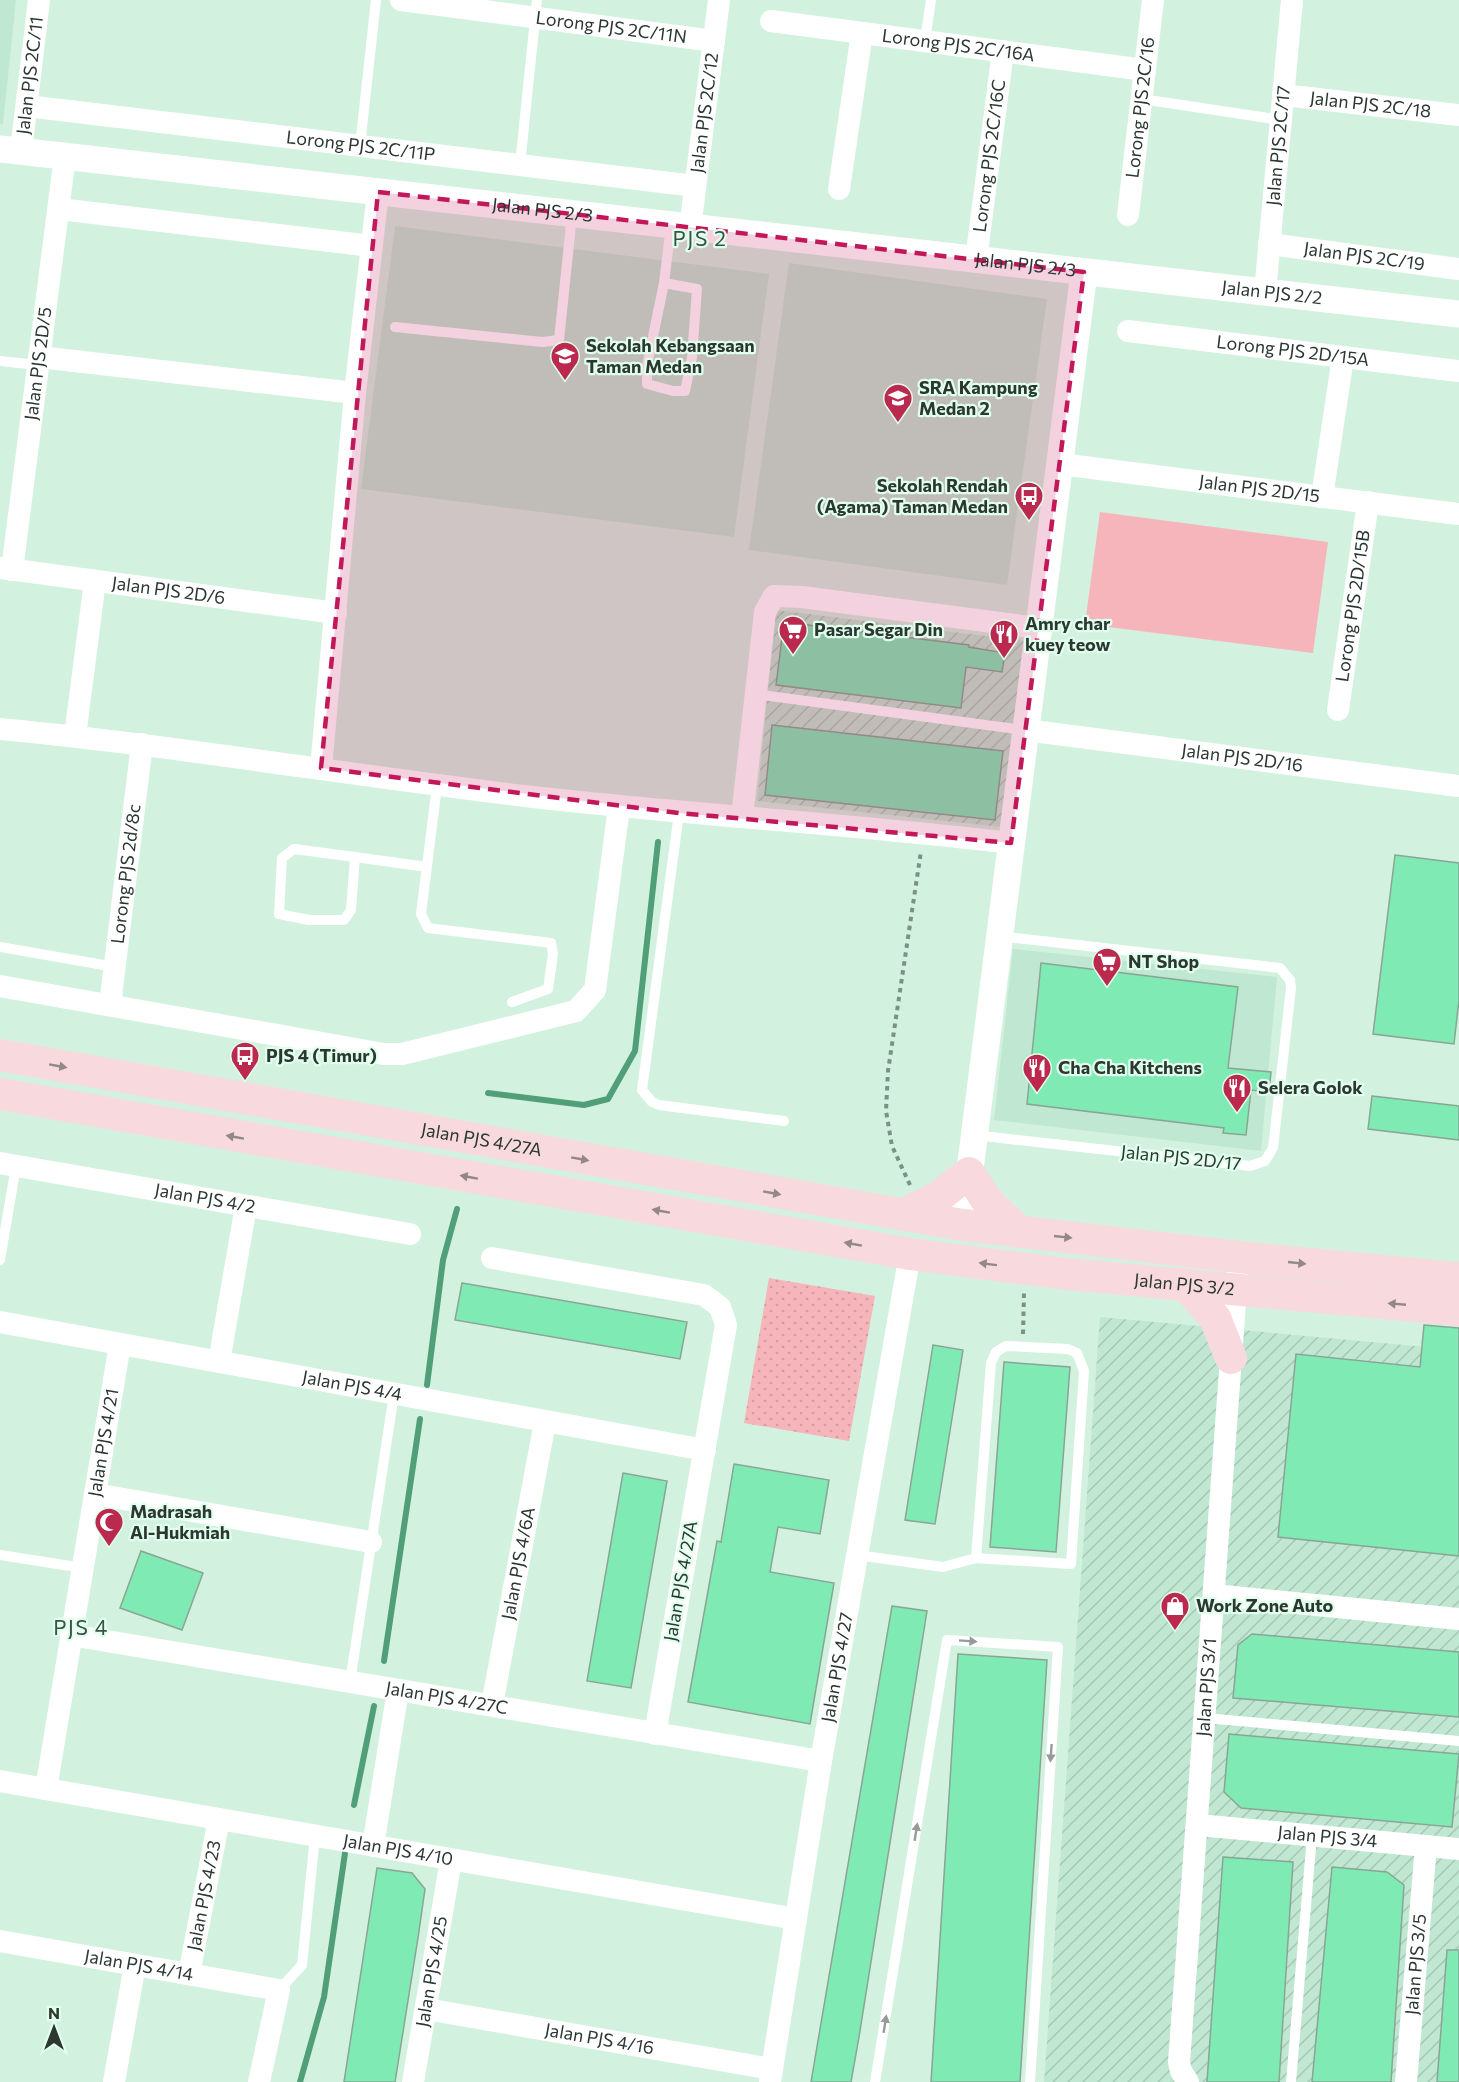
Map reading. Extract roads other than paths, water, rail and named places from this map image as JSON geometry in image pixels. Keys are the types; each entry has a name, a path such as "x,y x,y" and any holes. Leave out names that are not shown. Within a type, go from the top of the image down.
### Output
{"main road":[{"name":"Jalan PJS 4/27A","path":"0,1055 374,1123 911,1211 963,1225"},
{"name":"Jalan PJS 4/27A","path":"0,1094 910,1254"},
{"path":"274,1144 286,1136 294,1126 291,1116 278,1106"},
{"path":"367,1160 355,1146 352,1133 358,1125 374,1123"},
{"path":"911,1211 969,1173 987,1201 1019,1232"},
{"name":"Jalan PJS 3/2","path":"963,1225 1239,1257 1459,1278"},
{"name":"Jalan PJS 3/2","path":"910,1254 1026,1269 1459,1310"},
{"path":"1185,1284 1215,1318 1231,1358"}],"street":[{"name":"Jalan PJS 2C/11","path":"11,150 27,106 39,0"},
{"name":"Lorong PJS 2C/11N","path":"401,0 536,9 714,41"},
{"name":"Jalan PJS 2C/12","path":"681,227 695,186 719,0"},
{"name":"Lorong PJS 2C/16","path":"1128,215 1154,0"},
{"name":"Jalan PJS 2C/17","path":"1265,292 1292,0"},
{"name":"Lorong PJS 2C/16A","path":"771,21 1145,70"},
{"path":"839,189 862,33"},
{"name":"Lorong PJS 2C/16C","path":"976,260 1003,51"},
{"name":"Jalan PJS 2C/18","path":"1283,95 1459,116"},
{"name":"Lorong PJS 2C/11P","path":"27,106 695,186"},
{"name":"Jalan PJS 2/3","path":"11,150 1084,272"},
{"name":"Jalan PJS 2D/5","path":"6,569 39,361 65,156"},
{"path":"321,768 355,393 378,192"},
{"path":"59,209 372,246"},
{"name":"Jalan PJS 2C/19","path":"1269,244 1459,269"},
{"path":"963,1225 1084,272"},
{"name":"Jalan PJS 2/2","path":"1084,272 1459,314"},
{"name":"Lorong PJS 2D/15A","path":"1128,331 1459,371"},
{"path":"1322,497 1343,357"},
{"path":"39,361 355,393"},
{"name":"Jalan PJS 2D/15","path":"1060,464 1459,514"},
{"name":"Lorong PJS 2D/15B","path":"1338,710 1368,502"},
{"name":"Jalan PJS 2D/6","path":"6,569 336,613"},
{"path":"75,736 95,581"},
{"path":"742,817 765,612 774,596 802,597 1038,628"},
{"path":"0,729 142,744 437,786 620,807 924,833 1011,843"},
{"name":"Jalan PJS 2D/16","path":"1026,730 1459,786"},
{"name":"Lorong PJS 2d/8c","path":"110,1005 142,744"},
{"path":"0,986 384,1054 402,1054 576,1011 595,990 620,807"},
{"name":"Jalan PJS 4/2","path":"8,1165 410,1234"},
{"path":"219,1362 246,1206"},
{"name":"Jalan PJS 4/27","path":"771,2075 820,1761 910,1254"},
{"name":"Jalan PJS 3/1","path":"1188,2082 1179,2062 1239,1257"},
{"name":"Jalan PJS 4/27A","path":"492,1258 704,1295 720,1307 726,1325 655,1734"},
{"name":"Jalan PJS 4/4","path":"0,1322 705,1449"},
{"name":"Jalan PJS 4/21","path":"46,1789 120,1344"},
{"name":"Jalan PJS 4/6A","path":"492,1705 545,1422"},
{"path":"95,1494 371,1542"},
{"path":"1214,1595 1459,1619"},
{"name":"Jalan PJS 4/27C","path":"72,1635 820,1761"},
{"path":"373,1846 398,1690"},
{"name":"Jalan PJS 4/10","path":"0,1781 796,1919"},
{"name":"Jalan PJS 4/23","path":"189,1974 219,1819"},
{"name":"Jalan PJS 3/4","path":"1198,1825 1459,1849"},
{"name":"Jalan PJS 3/5","path":"1406,2082 1426,1846"},
{"name":"Jalan PJS 4/25","path":"413,2082 451,1860"},
{"name":"Jalan PJS 4/14","path":"0,1941 279,1990"},
{"path":"114,2082 135,1965"},
{"path":"259,2082 279,1990"},
{"name":"Jalan PJS 4/16","path":"426,2009 771,2075"}],"lane":[{"path":"360,146 376,0"},
{"path":"926,41 931,0"},
{"path":"520,165 536,9"},
{"path":"1142,99 1281,120"},
{"path":"395,327 543,342 559,340 572,214"},
{"path":"664,283 697,289 698,303 692,357 685,391 673,391 647,384 647,366 664,283 681,227"},
{"path":"0,361 39,361"},
{"path":"754,694 1026,730"},
{"path":"437,786 421,914 428,928 551,943 553,954 548,989 512,1002"},
{"path":"679,813 642,1090 652,1102 659,1105 784,1121"},
{"path":"355,857 351,910 344,920 309,920 279,914 282,858 294,849 355,857 426,867"},
{"name":"Jalan PJS 2D/17","path":"974,1134 1250,1166 1265,1161 1273,1148 1291,988 1290,980 1280,968 999,936"},
{"path":"0,947 115,968"},
{"path":"0,1260 8,1165"},
{"path":"857,1555 943,1568 976,1558 1071,1564 1084,1371 1077,1353 1068,1349 1006,1346 1000,1348 991,1363 976,1558"},
{"path":"350,1682 394,1394"},
{"path":"0,1555 82,1568"},
{"path":"875,2082 947,1640 1058,1647 1030,2082"},
{"path":"1205,1718 1459,1741"},
{"path":"279,1990 302,1965 315,1836"},
{"path":"1291,2082 1312,1836"}],"waterway":[{"path":"488,1093 584,1105 608,1099 635,1051 658,842"},
{"path":"427,1385 443,1260 457,1209"},
{"path":"384,1661 420,1419"},
{"path":"354,1805 374,1706"},
{"path":"300,2082 324,1997 345,1853"}],"place":[{"name":"Sekolah Kebangsaan Taman Medan","path":"565,382"},
{"name":"SRA Kampung Medan 2","path":"898,424"},
{"name":"Sekolah Rendah (Agama) Taman Medan","path":"1029,522"},
{"name":"Pasar Segar Din","path":"793,656"},
{"name":"Amry char kuey teow","path":"1004,660"},
{"name":"NT Shop","path":"1107,988"},
{"name":"PJS 4 (Timur)","path":"245,1082"},
{"name":"Cha Cha Kitchens","path":"1037,1094"},
{"name":"Selera Golok","path":"1237,1114"},
{"name":"Madrasah Al-Hukmiah","path":"109,1548"},
{"name":"Work Zone Auto","path":"1175,1632"}],"district":[{"name":"PJS 2","path":"700,239"},
{"name":"PJS 4","path":"81,1628"}]}
